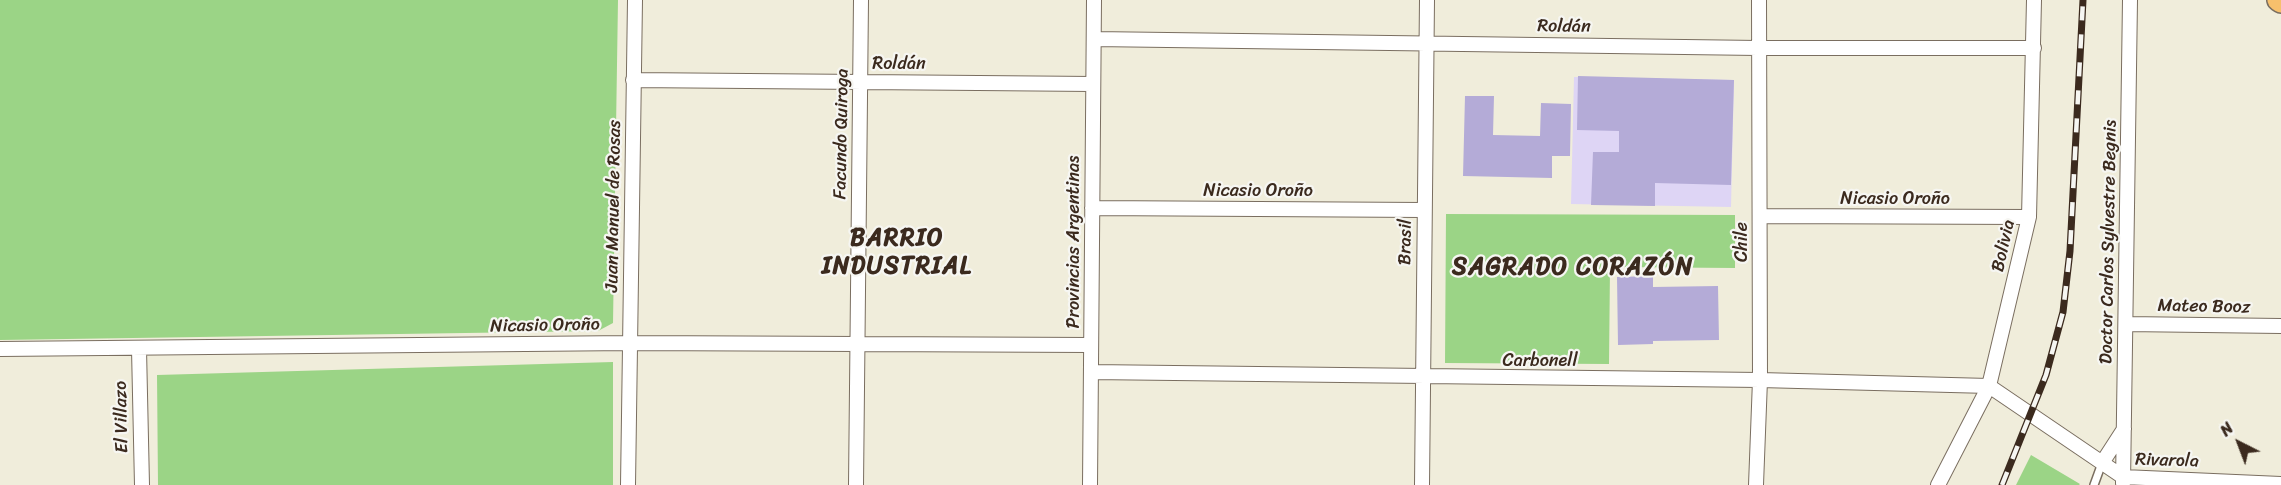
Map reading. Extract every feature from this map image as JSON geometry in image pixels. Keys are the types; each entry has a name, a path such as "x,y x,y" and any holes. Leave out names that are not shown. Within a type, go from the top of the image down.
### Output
{"street":[{"name":"Juan Manuel de Rosas","path":"628,485 634,0"},
{"name":"Facundo Quiroga","path":"856,485 861,0"},
{"name":"Provincias Argentinas","path":"1090,485 1094,0"},
{"name":"Brasil","path":"1422,485 1426,0"},
{"name":"Chile","path":"1756,485 1760,380 1759,0"},
{"name":"Bolivia","path":"1938,485 1989,386 2030,217 2034,0"},
{"name":"Doctor Carlos Sylvestre Begnis","path":"2123,481 2130,0"},
{"name":"Roldán","path":"1094,39 1758,48 2034,48"},
{"name":"Roldán","path":"633,80 1093,84"},
{"name":"Nicasio Oroño","path":"1092,208 1425,210"},
{"name":"Nicasio Oroño","path":"1760,216 2030,217"},
{"name":"Mateo Booz","path":"2126,324 2281,326"},
{"name":"Nicasio Oroño","path":"0,349 630,343 1091,345"},
{"name":"El Villazo","path":"138,349 142,485"},
{"name":"Carbonell","path":"1091,372 1423,378 1760,380 1989,386"},
{"path":"1989,386 2102,463 2123,481"},
{"path":"2102,463 2124,428"},
{"name":"Rivarola","path":"2123,481 2281,484"}],"lane":[{"path":"2094,485 2102,463"}],"shaded area":[{"path":"1574,77 1734,80 1731,207 1571,204"}],"green space":[{"path":"0,0 618,0 613,323 598,331 0,340"},
{"path":"1446,214 1735,215 1735,268 1610,267 1609,364 1445,363"},
{"path":"613,362 613,485 158,485 157,375"},
{"path":"2031,455 2080,484 2016,485"}],"building":[{"path":"1578,76 1734,80 1731,185 1655,183 1655,206 1591,205 1593,152 1619,152 1619,131 1577,130"},
{"path":"1465,96 1494,96 1493,135 1540,136 1541,103 1571,104 1570,156 1552,156 1552,178 1463,176"},
{"path":"1653,276 1653,287 1718,286 1719,340 1653,341 1653,344 1618,345 1617,277"}],"railway":[{"path":"2002,485 2046,375 2063,312 2070,251 2083,0"}],"district":[{"name":"BARRIO INDUSTRIAL","path":"897,253"},
{"name":"SAGRADO CORAZÓN","path":"1573,268"}]}
